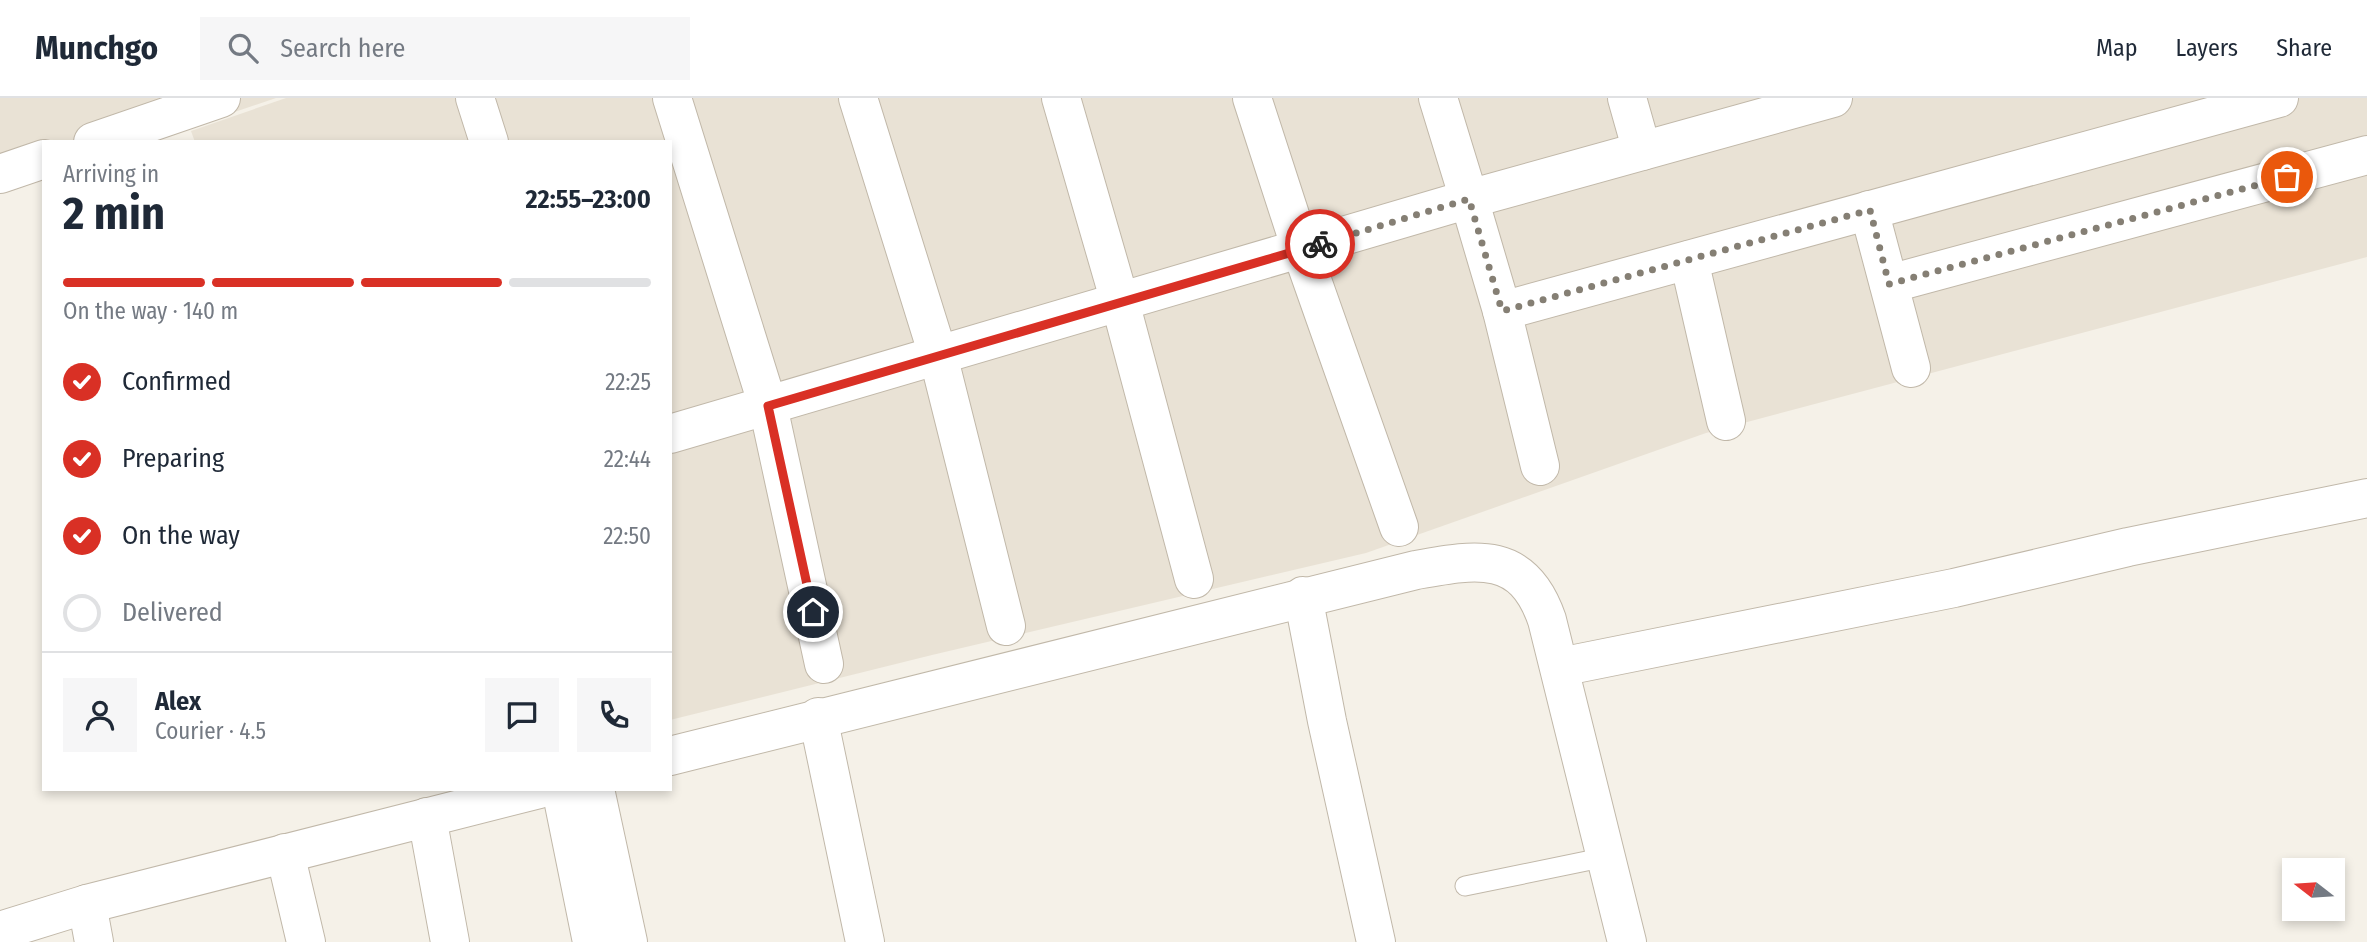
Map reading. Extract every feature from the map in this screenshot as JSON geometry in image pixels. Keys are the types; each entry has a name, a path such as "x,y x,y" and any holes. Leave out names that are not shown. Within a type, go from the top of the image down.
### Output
{"street":[{"path":"99,140 221,98"},
{"path":"475,98 488,140"},
{"path":"672,98 768,406 824,664"},
{"path":"858,98 938,355 1006,626"},
{"path":"1061,98 1120,302 1194,579"},
{"path":"1252,98 1301,249 1399,527"},
{"path":"1438,98 1502,311 1540,466"},
{"path":"1627,98 1642,151"},
{"path":"1502,311 2279,98"},
{"path":"672,433 1469,199 1829,99"},
{"path":"1889,284 2367,155"},
{"path":"0,174 42,160"},
{"path":"1870,210 1911,368"},
{"path":"1689,260 1727,421"},
{"path":"1560,667 1954,588 2128,547 2367,498"},
{"path":"672,755 1416,569 1465,561 1501,567 1527,581 1539,598 1560,667 1627,942"},
{"path":"1303,596 1327,721 1376,942"},
{"path":"818,717 865,942"},
{"path":"0,932 70,919 285,853 531,791"},
{"path":"561,791 592,942"},
{"path":"596,791 628,942"},
{"path":"427,817 450,942"},
{"path":"285,853 306,942"},
{"path":"70,919 94,942"}],"lane":[{"path":"1465,886 1606,857"}],"shaded area":[{"path":"0,98 276,98 152,140 42,140 42,144 0,191"},
{"path":"286,98 2367,98 2367,257 1706,433 1366,553 672,720 672,140 194,140 191,131"}],"way so far":[{"path":"1320,244 1469,199 1502,311 1870,210 1889,284 2287,177"}],"route":[{"path":"813,612 768,406 1320,244"}]}
